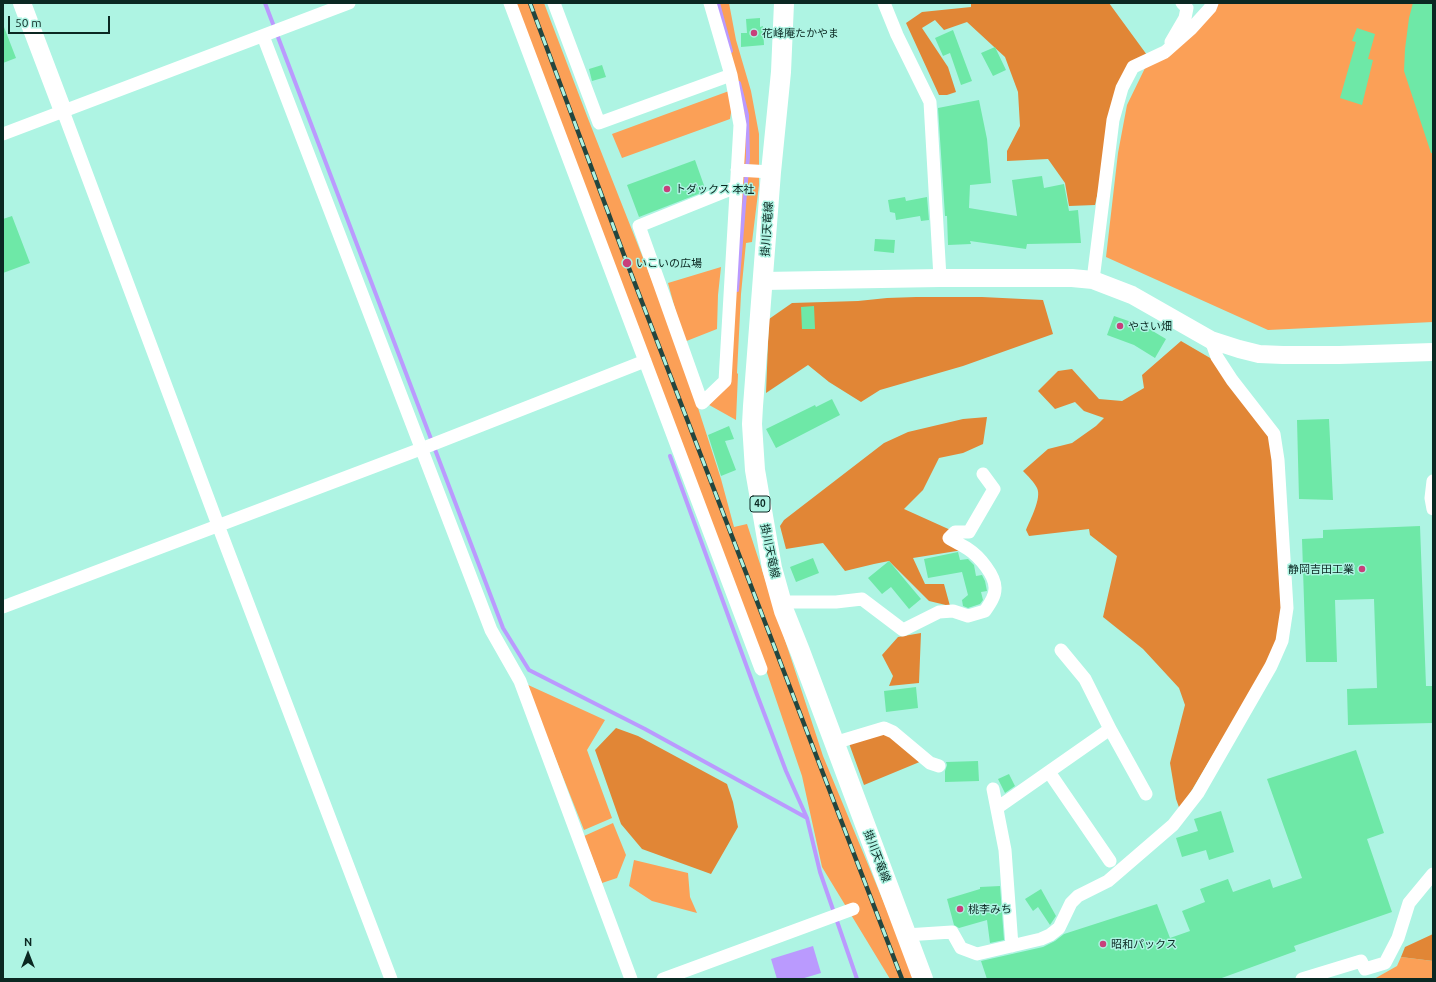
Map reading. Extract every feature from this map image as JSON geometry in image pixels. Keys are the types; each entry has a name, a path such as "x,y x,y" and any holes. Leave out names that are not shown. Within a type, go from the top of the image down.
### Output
{"main road":[{"name":"掛川天竜線","path":"784,3 781,72 765,171 763,281 752,406 755,470 772,568 781,602 923,979"}],"street":[{"path":"22,3 218,526 391,979"},
{"path":"3,134 350,3"},
{"path":"510,3 761,669"},
{"path":"554,3 600,123 731,75"},
{"path":"710,3 731,75 740,125 725,381 702,403 639,226 736,187"},
{"path":"884,3 897,35 930,102 940,278"},
{"path":"1165,52 1184,18 1187,8 1182,3"},
{"path":"1093,280 1113,120 1122,88 1133,67 1165,52 1191,29 1210,8 1212,3"},
{"path":"265,35 491,630 520,681 631,979"},
{"path":"738,170 765,171"},
{"path":"763,281 1037,277 1093,280 1132,294 1211,340 1258,354 1277,355 1433,352"},
{"path":"906,935 952,932 961,948 977,954 1041,939 1059,928 1071,903 1078,896 1108,881 1172,825 1198,793 1272,666 1282,641 1287,608 1278,460 1274,434 1229,375 1217,357 1211,340"},
{"path":"3,607 423,448 645,361"},
{"path":"781,602 836,602 862,599 903,630 939,612 953,611 968,616 985,611 991,602 996,588 989,570 968,549 949,538 955,532 970,532 994,489 983,474"},
{"path":"1433,481 1430,498 1433,509"},
{"path":"1061,650 1085,679 1110,729 1146,794"},
{"path":"832,738 886,722 887,720"},
{"path":"832,738 884,728 893,732 930,764 939,766"},
{"path":"997,808 1110,729"},
{"path":"1050,772 1110,861"},
{"path":"993,789 1005,850 1012,946"},
{"path":"1302,979 1361,961 1365,969 1385,963 1398,938 1409,903 1433,874"},
{"path":"663,979 847,911"}],"shaded area":[{"path":"515,3 544,3 679,349 721,479 734,527 747,524 823,756 914,979 890,979 822,867 802,776 764,664"},
{"path":"713,3 729,3 736,40 751,91 759,134 759,185 752,242 746,243 741,294 736,420 702,401 725,381 741,134"},
{"path":"971,3 1109,3 1147,55 1122,88 1095,205 1069,206 1065,183 1048,159 1007,161 1007,151 1020,126 1018,92 1005,57 967,22 944,30 935,20 922,28 948,67 956,92 947,95 939,95 906,23 922,12 971,7"},
{"path":"1208,3 1433,3 1433,322 1268,330 1106,257 1118,153 1127,105 1145,68"},
{"path":"729,91 732,107 730,119 622,158 612,134"},
{"path":"721,267 717,329 684,342 668,283"},
{"path":"916,297 982,297 1043,300 1053,334 963,366 880,390 861,402 829,382 808,365 766,393 769,319 792,303"},
{"path":"1181,341 1217,362 1274,434 1283,637 1180,810 1176,799 1170,763 1185,705 1179,688 1143,649 1103,617 1117,556 1090,535 1089,529 1029,536 1026,530 1037,503 1038,492 1037,488 1023,471 1048,449 1072,443 1096,426 1104,418 1084,411 1075,402 1055,409 1038,391 1058,371 1072,369 1099,399 1122,401 1144,388 1142,375"},
{"path":"987,417 983,444 963,453 939,458 923,490 904,509 955,532 969,549 913,558 925,584 944,584 950,606 929,601 889,561 845,571 823,543 786,549 780,526 784,520 884,443 908,432 963,419"},
{"path":"921,633 919,683 889,686 893,676 882,655 898,637"},
{"path":"526,684 605,720 587,750 612,818 584,830"},
{"path":"616,728 638,736 727,784 733,802 738,827 711,874 642,849 621,824 595,750"},
{"path":"881,730 922,761 864,785 846,735"},
{"path":"613,823 626,855 617,878 602,883 584,836"},
{"path":"634,860 688,873 690,897 697,913 652,901 629,886"},
{"path":"1433,934 1433,961 1401,957 1405,947"},
{"path":"813,946 821,973 801,979 777,979 771,959"},
{"path":"1401,957 1433,961 1433,979 1374,979 1397,966"}],"building":[{"path":"1413,3 1433,3 1433,153 1431,153 1404,71 1409,18"},
{"path":"760,18 760,27 763,26 764,45 741,47 741,33 747,33 746,19"},
{"path":"3,27 16,58 3,63"},
{"path":"1357,28 1375,34 1368,59 1373,60 1362,105 1340,98 1356,42 1352,41"},
{"path":"953,30 972,81 961,85 950,53 943,56 935,38"},
{"path":"995,47 1006,70 993,76 981,53"},
{"path":"602,65 606,77 592,81 589,69"},
{"path":"979,100 987,139 991,183 970,185 969,208 1017,216 1012,180 1042,176 1044,188 1064,184 1069,211 1078,210 1081,243 1027,244 1026,249 970,241 971,244 948,245 938,108"},
{"name":"トダックス 本社","path":"695,160 706,191 639,217 627,185"},
{"path":"905,197 906,201 927,197 929,220 921,221 920,216 896,220 895,213 890,212 888,200"},
{"path":"12,216 30,263 3,273 3,219"},
{"path":"875,239 895,240 894,253 874,251"},
{"path":"814,306 815,329 802,329 801,307"},
{"path":"1114,316 1146,327 1166,339 1155,358 1134,345 1107,335"},
{"path":"832,399 840,415 776,448 766,429 815,405 816,407"},
{"path":"1329,419 1333,500 1299,499 1297,420"},
{"path":"729,426 734,439 725,441 736,470 721,476 708,435"},
{"name":"静岡吉田工業","path":"1420,526 1426,686 1433,686 1433,723 1348,725 1347,689 1377,688 1374,599 1335,600 1337,662 1306,662 1302,539 1323,538 1323,530"},
{"path":"958,552 960,560 968,559 974,565 976,576 982,575 987,591 981,592 983,600 980,604 968,608 963,606 962,600 968,595 962,572 928,578 924,559"},
{"path":"813,558 819,573 796,582 790,567"},
{"path":"889,561 921,599 909,609 891,587 882,594 868,578"},
{"path":"916,687 918,708 886,712 884,691"},
{"path":"1356,750 1384,833 1367,839 1392,912 1294,946 1296,951 1219,979 987,979 981,961 1043,947 1055,941 1064,934 1157,904 1170,938 1190,931 1182,911 1205,902 1200,889 1228,879 1233,892 1270,879 1273,888 1302,878 1267,779"},
{"path":"978,761 979,781 945,782 946,762"},
{"path":"1009,774 1015,786 1005,793 998,779"},
{"path":"1221,811 1234,852 1209,860 1206,850 1182,857 1176,838 1198,831 1194,819"},
{"path":"1000,886 1004,940 990,943 987,920 959,928 954,925 947,899 980,889 980,887"},
{"path":"1041,889 1056,916 1050,925 1038,907 1033,911 1025,899"}],"waterway":[{"path":"265,3 503,628 529,670 645,729 807,818"},
{"path":"718,3 731,51"},
{"path":"737,290 748,157 747,115 739,83"},
{"path":"670,456 756,692 786,771 807,818 820,872 857,979"}],"railway":[{"path":"530,3 627,263 902,979"}],"place":[{"name":"花峰庵たかやま","path":"754,33"},
{"name":"トダックス 本社","path":"667,189"},
{"name":"いこいの広場","path":"627,263"},
{"name":"やさい畑","path":"1120,326"},
{"name":"静岡吉田工業","path":"1362,569"},
{"name":"桃李みち","path":"960,909"},
{"name":"昭和パックス","path":"1103,944"}]}
